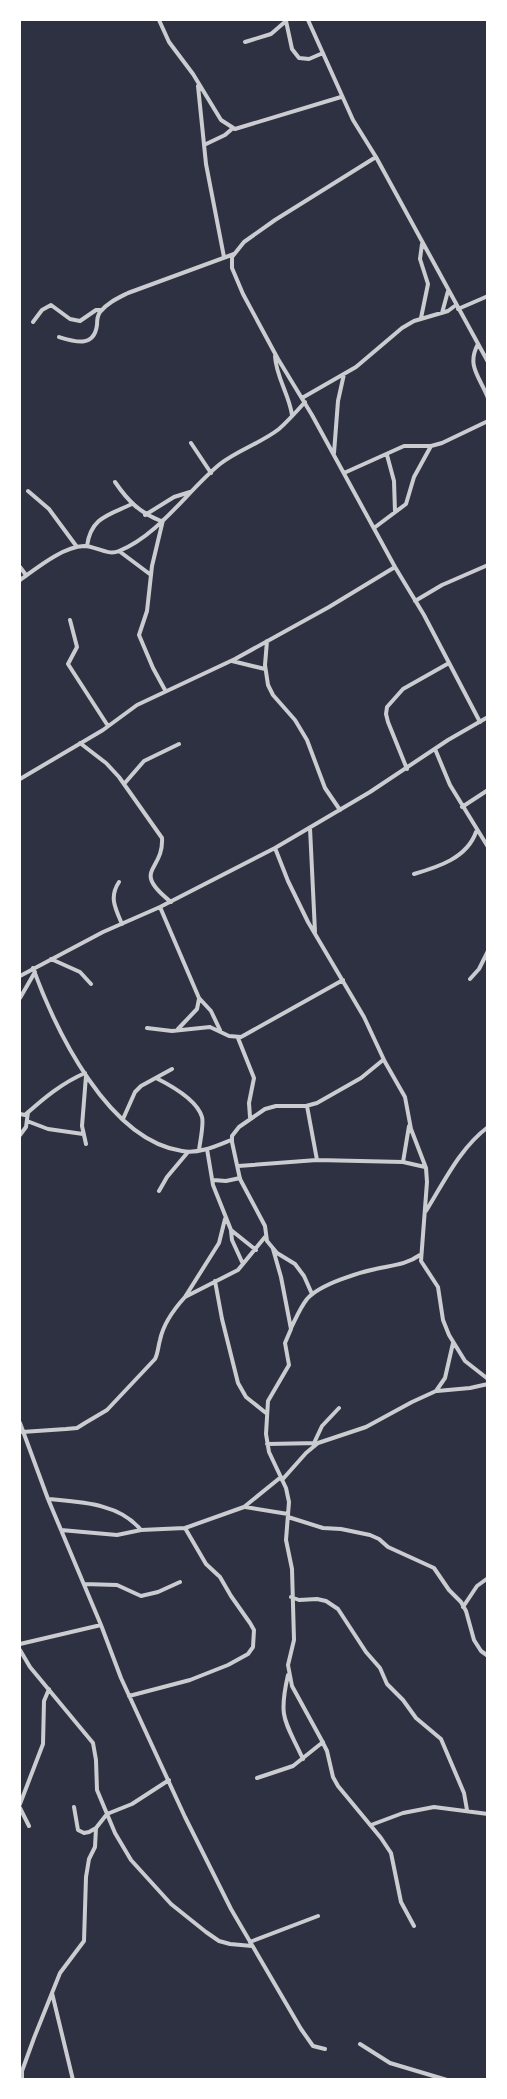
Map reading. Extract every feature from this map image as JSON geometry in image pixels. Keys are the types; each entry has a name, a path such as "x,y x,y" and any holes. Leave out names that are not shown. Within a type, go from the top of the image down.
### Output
{"street":[{"path":"159,20 169,42 221,120 233,128"},
{"path":"287,20 292,49 299,58 309,59 322,53"},
{"path":"245,42 271,34 287,20"},
{"path":"308,20 341,97 488,362"},
{"path":"198,83 204,145 225,257"},
{"path":"204,145 225,135 233,128 341,97"},
{"path":"376,157 244,242 232,257 232,268 243,294 334,454 480,722"},
{"path":"421,319 428,284 420,259 422,244"},
{"path":"59,337 81,343 87,341 92,338 96,329 98,316 112,302 128,293 234,254"},
{"path":"442,313 448,291"},
{"path":"20,580 64,551 77,547 87,546 111,552 119,551 149,532 230,457 279,429 303,400 369,358 379,346 402,328 421,319 488,296"},
{"path":"33,322 42,310 51,305 70,319 80,321 96,310 103,309"},
{"path":"478,344 472,354 473,363 488,398"},
{"path":"275,352 276,366 291,404 292,415"},
{"path":"334,454 337,409 344,375"},
{"path":"344,473 404,446 431,446 488,421"},
{"path":"191,443 211,473"},
{"path":"374,528 406,504 414,477 431,446"},
{"path":"387,455 394,481 395,513"},
{"path":"115,482 132,504 145,514 162,520"},
{"path":"28,491 49,509 77,547"},
{"path":"145,514 174,497 191,491"},
{"path":"87,546 91,529 100,519 132,504"},
{"path":"162,520 151,575 147,611 139,635 165,690"},
{"path":"119,551 151,575"},
{"path":"415,602 442,585 488,565"},
{"path":"20,567 26,575"},
{"path":"20,779 80,744 137,705 267,641 395,567"},
{"path":"70,620 77,647 68,664 108,726"},
{"path":"267,641 265,669 268,686 301,730 325,788 340,810"},
{"path":"231,660 265,669"},
{"path":"407,769 388,722 387,707 403,689 449,663"},
{"path":"20,976 122,924 160,908 275,848 407,769 488,717"},
{"path":"80,744 106,763 124,784 162,838 163,847 150,873 150,879 171,902"},
{"path":"124,784 144,761 179,744"},
{"path":"435,749 462,807 488,847"},
{"path":"462,807 488,790"},
{"path":"310,828 315,932"},
{"path":"414,874 441,865 465,851 470,846 476,831"},
{"path":"275,848 288,881 364,1017 383,1059 405,1097 410,1123 425,1167 427,1182 420,1255 423,1265 438,1287 443,1320 453,1343 465,1361 488,1379"},
{"path":"119,882 113,892 112,900 122,924"},
{"path":"160,908 199,998 211,1011 221,1031"},
{"path":"470,979 479,969 488,951"},
{"path":"50,959 80,972 91,984"},
{"path":"20,998 34,970"},
{"path":"34,970 60,1032 108,1105 123,1119 162,1146 188,1151 207,1149 232,1139"},
{"path":"147,1028 178,1030 201,1026 210,1027 238,1038 343,980"},
{"path":"178,1030 197,1009 199,998"},
{"path":"238,1038 254,1078 249,1102 250,1118"},
{"path":"291,1329 273,1249 266,1236 265,1226 244,1189 232,1139 235,1132 265,1108 307,1106 338,1092 361,1078 383,1059"},
{"path":"123,1119 135,1092 172,1069"},
{"path":"20,1114 25,1115 70,1079 86,1074"},
{"path":"86,1074 82,1103 83,1134 86,1144"},
{"path":"156,1078 180,1091 198,1109 203,1123 199,1150"},
{"path":"307,1106 317,1160"},
{"path":"20,1136 26,1127 28,1112"},
{"path":"27,1121 48,1129 83,1134"},
{"path":"403,1162 410,1123"},
{"path":"425,1212 462,1153 488,1127"},
{"path":"207,1149 213,1180 231,1230 232,1240 243,1264"},
{"path":"159,1191 188,1151"},
{"path":"238,1166 317,1160 403,1162 425,1167"},
{"path":"213,1180 226,1181 240,1178"},
{"path":"22,1432 77,1428 107,1410 152,1365 157,1355 159,1341 175,1309 185,1298 219,1243 225,1217"},
{"path":"231,1230 256,1250"},
{"path":"185,1298 238,1270 266,1236"},
{"path":"273,1249 295,1264 304,1276 312,1294"},
{"path":"303,1759 283,1715 282,1700 294,1640 292,1569 286,1540 288,1494 267,1444 267,1413 271,1394 289,1365 285,1343 299,1311 312,1294 347,1278 405,1264 420,1255"},
{"path":"216,1281 222,1320 238,1383 246,1397 267,1413"},
{"path":"436,1391 446,1378 453,1343"},
{"path":"267,1444 316,1443 366,1427 436,1391 488,1384"},
{"path":"61,1530 117,1535 141,1530 185,1528 244,1507 282,1478 316,1443 322,1426 339,1408"},
{"path":"20,1423 48,1499 129,1696 208,1863 251,1944 306,2037 316,2048 325,2049"},
{"path":"48,1499 85,1503 111,1509 125,1516 141,1530"},
{"path":"244,1507 288,1515 323,1528 341,1528 379,1539 388,1547 434,1568 463,1606 474,1640 481,1651 488,1656"},
{"path":"129,1696 190,1680 228,1665 248,1654 253,1647 254,1630 250,1623 220,1577 206,1564 185,1528"},
{"path":"463,1606 477,1586 488,1578"},
{"path":"84,1584 117,1585 141,1596 158,1592 180,1582"},
{"path":"291,1597 299,1600 326,1601 338,1609 366,1652 380,1668 387,1684 416,1718 441,1739 464,1793 467,1810"},
{"path":"20,1644 101,1625"},
{"path":"20,1650 30,1667 93,1743 97,1790 115,1833 131,1860 171,1904 219,1941 230,1944 251,1944 318,1916"},
{"path":"288,1671 292,1686 323,1742 333,1777 338,1786 391,1853 401,1902 414,1926"},
{"path":"20,1804 44,1744 44,1701 49,1689"},
{"path":"256,1778 293,1766 323,1742"},
{"path":"74,1807 78,1830 84,1833 96,1828 107,1814 132,1804 169,1780"},
{"path":"371,1825 403,1813 434,1807 488,1814"},
{"path":"20,1808 28,1826"},
{"path":"22,2079 22,2071 52,1993 65,1965 84,1941 86,1877 89,1859 95,1847 96,1828"},
{"path":"52,1993 73,2079"},
{"path":"360,2044 390,2063 447,2079"}]}
